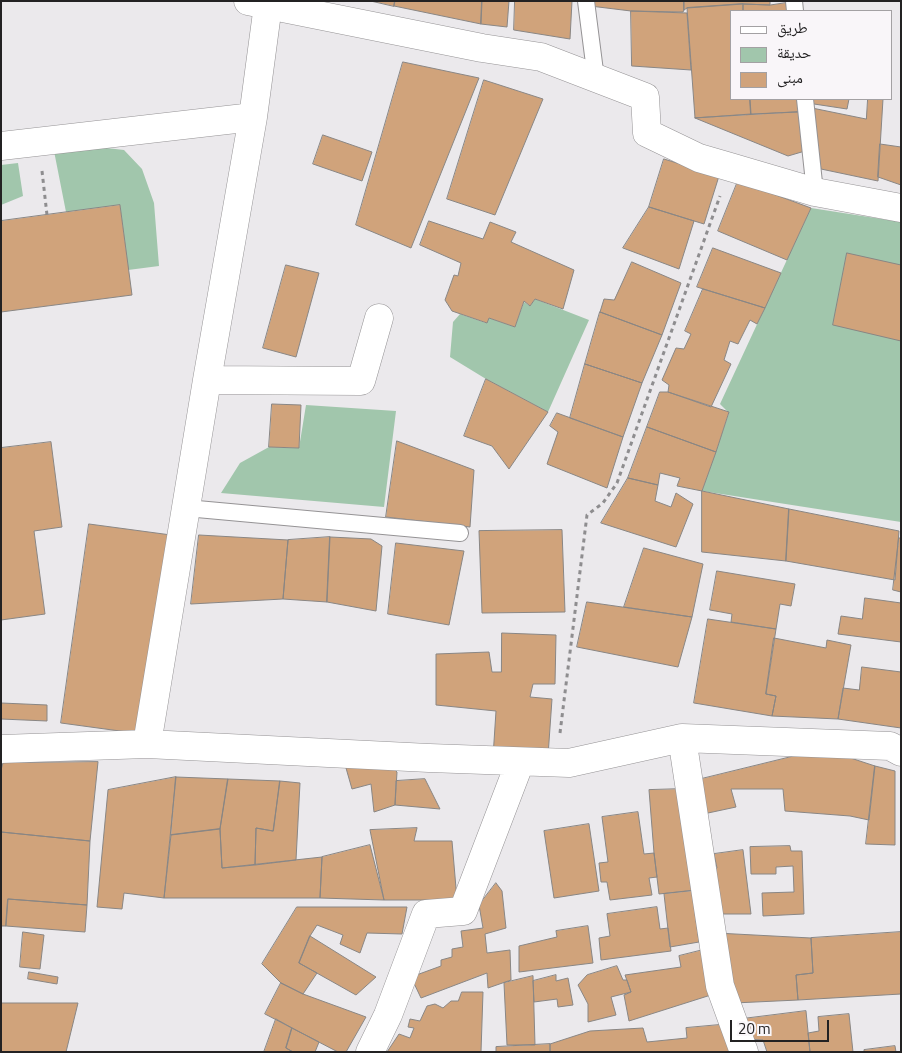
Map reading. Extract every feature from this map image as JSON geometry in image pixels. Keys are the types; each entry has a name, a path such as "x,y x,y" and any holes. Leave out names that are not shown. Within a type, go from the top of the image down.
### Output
{"street":[{"path":"147,744 207,380 253,117 258,3 482,48 541,57 645,97 647,133 699,158 816,192 901,208"},
{"path":"1,146 253,117"},
{"path":"207,380 361,382 379,318"},
{"path":"682,738 720,986 744,1052"},
{"path":"1,749 147,744 569,763 682,738 890,746 901,752"},
{"path":"370,1052 388,1015 426,914 463,911 520,762"}],"lane":[{"path":"586,1 596,78"},
{"path":"805,100 816,192"},
{"path":"186,508 460,533"}],"path":[{"path":"39,141 47,215"},
{"path":"556,763 588,515 603,503 617,482 730,167"}],"green space":[{"path":"98,147 124,150 142,169 154,203 159,266 128,270 120,205 66,212 54,151"},
{"path":"18,163 23,196 1,205 1,165"},
{"path":"811,208 901,222 901,522 702,491 729,413 720,404"},
{"path":"535,299 589,320 548,412 486,379 450,357 453,322 460,314 486,323 489,318 515,327 524,302 530,306"},
{"path":"306,405 396,411 384,507 221,493 240,463 269,447 299,448"}],"building":[{"path":"371,1 395,1 394,6"},
{"path":"395,1 482,1 481,24 394,6"},
{"path":"482,1 509,1 507,27 481,24"},
{"path":"515,1 572,1 570,39 514,30"},
{"path":"590,1 684,1 684,10 683,12 631,11 590,6"},
{"path":"684,1 770,1 770,5 743,4 687,8 684,10"},
{"path":"786,3 787,10 743,10 743,4 770,5"},
{"path":"743,4 743,10 730,10 730,100 750,100 751,114 695,118 687,8"},
{"path":"631,11 687,13 691,70 632,66"},
{"path":"403,62 479,78 411,248 356,225"},
{"path":"484,80 543,99 495,215 447,199"},
{"path":"750,100 798,100 799,112 751,114"},
{"path":"813,100 849,100 847,109 814,104"},
{"path":"868,100 883,100 878,181 821,169 812,108 866,119"},
{"path":"799,112 805,151 788,156 695,118"},
{"path":"323,135 372,152 362,181 313,164"},
{"path":"880,144 901,147 901,185 878,177"},
{"path":"664,159 719,176 704,224 649,207"},
{"path":"738,181 811,208 787,260 718,231"},
{"path":"120,205 132,295 1,312 1,221"},
{"path":"649,207 694,221 679,269 623,248"},
{"path":"429,221 483,239 490,222 516,232 511,242 574,270 563,309 535,299 530,306 524,301 515,327 489,318 487,323 452,311 445,300 454,275 458,276 461,263 420,245"},
{"path":"713,248 781,273 765,308 697,287"},
{"path":"847,253 901,265 901,341 833,325"},
{"path":"632,262 681,283 662,335 600,312 604,299 614,300"},
{"path":"286,265 319,273 296,357 263,348"},
{"path":"703,289 765,308 757,324 750,320 738,344 730,341 724,360 731,364 711,407 668,392 669,385 662,380 676,348 684,349 691,334 685,331"},
{"path":"600,312 662,335 642,383 585,364"},
{"path":"585,364 642,383 623,437 570,418"},
{"path":"486,379 548,412 509,469 492,446 464,436"},
{"path":"660,392 668,392 729,412 716,452 647,427"},
{"path":"272,404 301,405 299,448 269,447"},
{"path":"557,413 623,437 607,488 547,464 558,432 550,426"},
{"path":"647,427 716,452 702,491 677,486 680,478 660,473 658,485 628,478"},
{"path":"397,441 474,470 470,527 386,517"},
{"path":"51,442 62,527 34,531 45,614 1,620 1,448"},
{"path":"628,478 658,485 655,501 671,507 676,493 693,504 676,547 601,523"},
{"path":"702,491 789,509 786,561 702,552"},
{"path":"789,509 899,531 895,580 786,561"},
{"path":"89,524 171,535 142,734 61,723"},
{"path":"562,530 565,612 482,613 479,531"},
{"path":"199,535 288,540 283,599 191,604"},
{"path":"330,537 371,539 382,546 376,611 327,602"},
{"path":"330,537 327,602 283,599 288,540"},
{"path":"899,538 901,538 901,592 893,590"},
{"path":"396,543 464,551 449,625 388,614"},
{"path":"644,548 703,564 692,617 624,607"},
{"path":"717,571 795,584 791,606 780,604 776,629 731,622 732,614 710,610"},
{"path":"865,598 901,603 901,642 838,634 841,616 862,619"},
{"path":"587,602 692,617 678,667 577,647"},
{"path":"708,619 776,629 766,694 776,696 772,716 694,703"},
{"path":"502,633 556,635 555,684 533,684 530,697 552,699 548,756 493,757 496,711 436,705 436,654 489,652 492,672 501,672"},
{"path":"774,638 826,648 827,640 851,645 838,719 772,716 776,696 766,694"},
{"path":"862,667 901,672 901,728 838,719 843,688 859,690"},
{"path":"1,703 47,705 47,721 1,719"},
{"path":"823,749 875,766 869,820 850,816 785,811 783,789 731,789 736,807 694,816 689,782"},
{"path":"380,756 397,772 395,805 374,812 371,784 352,789 346,768"},
{"path":"98,762 90,841 1,832 1,770 3,763"},
{"path":"875,766 895,771 895,845 866,844"},
{"path":"176,777 164,898 124,893 122,909 97,907 108,790"},
{"path":"176,777 228,779 220,829 171,835"},
{"path":"228,779 280,781 273,831 256,828 255,865 222,868 220,829"},
{"path":"425,779 440,809 395,805 396,781"},
{"path":"280,781 300,783 296,860 255,865 256,828 273,831"},
{"path":"682,789 695,890 659,894 649,790"},
{"path":"638,812 644,854 654,853 657,877 649,878 652,895 610,900 607,882 601,882 599,863 608,862 602,817"},
{"path":"589,824 599,891 554,898 544,831"},
{"path":"417,828 414,841 452,841 457,900 384,900 370,830"},
{"path":"220,829 222,868 322,857 320,898 164,898 171,835"},
{"path":"1,832 90,841 87,905 8,899 6,926 1,926"},
{"path":"370,845 384,900 320,898 322,857"},
{"path":"790,846 791,851 802,851 804,914 763,916 762,893 794,892 793,866 776,867 776,874 751,874 750,847"},
{"path":"743,850 751,914 713,914 709,873 717,868 714,854"},
{"path":"496,883 502,891 506,928 485,934 487,953 510,950 511,980 488,988 487,973 421,998 411,977 441,966 441,960 452,957 452,949 463,947 461,931 483,928 479,905"},
{"path":"692,891 699,942 670,947 664,894"},
{"path":"8,899 87,905 85,932 6,926"},
{"path":"297,907 407,907 402,934 367,933 360,953 340,944 343,935 317,925 310,936 299,963 317,973 303,994 281,983 262,964"},
{"path":"657,907 660,929 668,928 671,951 601,960 599,938 610,936 607,914"},
{"path":"588,926 593,963 519,972 519,946 557,937 556,931"},
{"path":"23,932 44,935 40,969 20,967"},
{"path":"901,932 901,994 798,1000 796,975 813,973 811,938"},
{"path":"716,933 811,938 813,973 796,975 798,1000 734,1003"},
{"path":"310,936 376,977 356,995 299,963"},
{"path":"703,950 714,994 629,1021 624,995 631,992 625,975 681,967 679,956"},
{"path":"617,966 623,980 627,980 631,992 611,997 616,1015 588,1022 588,1004 578,985 587,975"},
{"path":"29,972 58,977 57,984 28,979"},
{"path":"556,975 556,981 568,978 573,1005 558,1007 557,999 534,1002 533,981"},
{"path":"533,976 535,1045 507,1045 504,983"},
{"path":"281,983 303,994 366,1017 346,1052 338,1052 265,1014"},
{"path":"462,992 483,992 481,1052 387,1052 399,1034 410,1038 414,1028 408,1027 410,1019 420,1021 427,1006 435,1004 443,1008 451,1001 458,1001"},
{"path":"1,1003 78,1003 66,1052 1,1052"},
{"path":"806,1011 810,1052 767,1052 763,1040 746,1039 742,1019"},
{"path":"849,1014 853,1052 810,1052 808,1033 819,1031 818,1017"},
{"path":"276,1019 292,1028 286,1048 293,1052 264,1052"},
{"path":"730,1024 740,1052 550,1052 550,1044 590,1031 643,1028 647,1042 687,1038 686,1028"},
{"path":"292,1028 319,1042 315,1052 293,1052 286,1048"},
{"path":"550,1044 550,1052 496,1052 496,1047"},
{"path":"895,1046 896,1052 864,1052 864,1050"}]}
